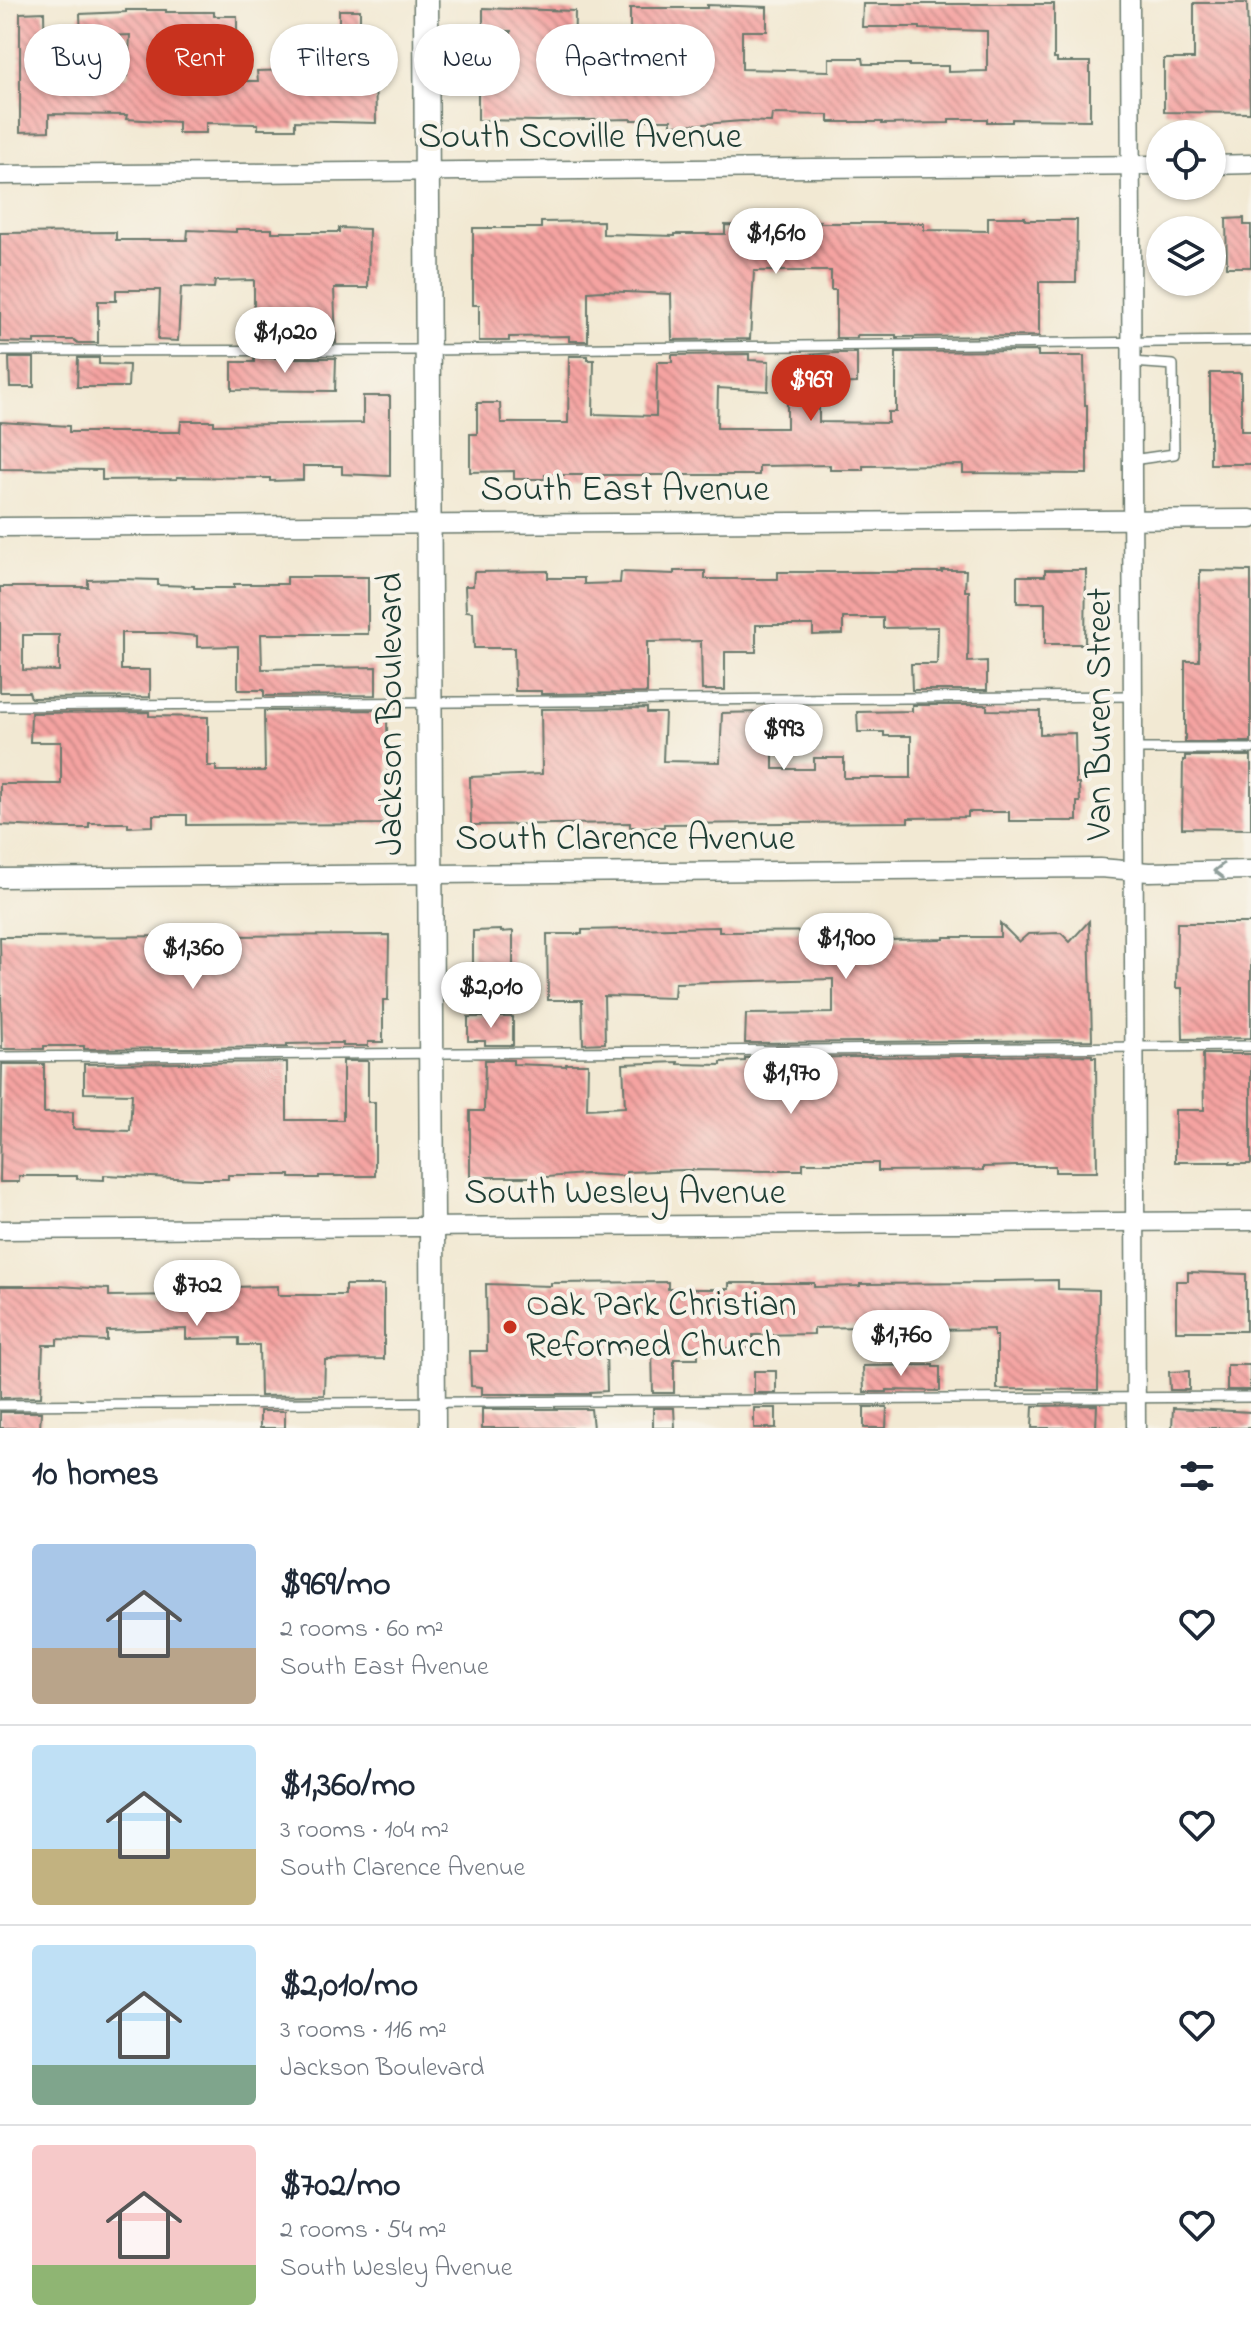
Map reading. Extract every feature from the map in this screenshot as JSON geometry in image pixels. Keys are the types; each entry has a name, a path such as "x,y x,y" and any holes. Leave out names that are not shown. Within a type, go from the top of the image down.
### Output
{"street":[{"name":"Jackson Boulevard","path":"426,0 433,1428"},
{"name":"Van Buren Street","path":"1130,0 1136,1428"},
{"path":"1226,165 1251,164"},
{"name":"South Scoville Avenue","path":"0,175 1146,165"},
{"name":"South East Avenue","path":"0,527 1251,519"},
{"name":"South Clarence Avenue","path":"0,878 1100,868 1251,870"},
{"name":"South Wesley Avenue","path":"0,1230 1251,1221"}],"lane":[{"path":"0,351 427,350 1251,341"},
{"path":"1132,362 1173,365 1174,454 1132,460"},
{"path":"0,706 1133,696"},
{"path":"1133,749 1251,749"},
{"path":"0,1057 1251,1046"},
{"path":"0,1405 1251,1397"}],"building":[{"path":"1194,3 1247,3 1250,113 1164,112 1164,59 1194,59"},
{"path":"863,4 1054,4 1054,59 1057,62 1090,62 1090,120 1012,119 1012,122 987,122 987,119 949,119 949,123 882,124 829,122 829,115 772,114 771,122 671,125 671,120 478,120 478,96 520,96 520,24 483,24 483,8 575,11 575,24 536,24 536,96 715,96 715,24 630,24 630,8 707,8 707,5 767,7 767,31 742,31 742,69 829,71 829,58 863,58 864,64 948,66 948,72 987,71 987,31 862,27"},
{"path":"166,10 237,16 237,24 146,24 146,96 254,96 257,71 270,71 270,96 376,96 376,123 295,121 295,129 258,129 258,124 206,123 206,133 178,133 178,122 126,119 127,115 49,114 49,131 20,132 20,13 44,12 44,24 24,24 24,96 130,96 130,24 80,24 80,14"},
{"path":"339,10 360,10 360,24 339,24"},
{"path":"988,217 1077,220 1076,282 1039,282 1039,336 857,335 857,338 836,338 836,290 831,290 831,271 754,271 750,339 672,340 671,294 603,291 588,292 588,341 569,341 569,336 479,341 479,305 473,305 473,228 541,228 541,222 603,221 603,234 675,236 725,234 725,225 779,226 779,221 820,221 924,223 924,230 988,231"},
{"path":"1244,218 1244,225 1251,225 1251,267 1227,267 1226,219"},
{"path":"339,228 369,229 368,288 334,288 336,343 254,343 254,280 215,281 214,288 181,287 178,341 158,340 160,290 116,290 116,301 98,301 98,343 78,343 74,340 0,342 0,233 116,232 116,240 187,240 188,230 339,232"},
{"path":"1038,351 1038,356 1084,356 1087,474 963,473 963,465 863,466 863,470 830,470 830,465 759,466 759,475 545,475 545,479 514,479 514,471 470,472 470,434 477,434 477,403 500,403 501,423 568,423 569,356 588,356 588,360 594,360 593,414 656,416 657,362 672,362 672,355 749,354 749,360 769,361 768,391 718,388 717,428 787,428 787,400 819,400 819,422 888,423 888,412 896,412 896,352"},
{"path":"857,353 857,383 804,384 804,355"},
{"path":"9,358 34,358 34,387 10,387"},
{"path":"78,358 99,358 99,364 129,365 128,387 77,387"},
{"path":"254,358 336,358 335,391 232,390 232,362 254,362"},
{"path":"1210,373 1241,373 1241,431 1251,431 1251,464 1210,464"},
{"path":"363,396 390,396 390,476 342,474 342,466 303,466 303,480 177,477 102,480 102,470 0,469 0,422 69,426 69,432 180,432 181,421 214,421 214,425 363,423"},
{"path":"966,570 965,591 969,591 968,662 987,661 987,690 912,690 911,664 937,664 938,627 883,628 883,618 843,618 843,634 813,635 813,625 756,625 756,652 725,652 725,690 702,690 701,641 647,642 647,693 541,694 541,691 515,691 514,648 474,648 473,612 466,611 465,586 473,586 474,572 548,571 548,578 584,578 584,584 620,583 621,572 674,574 674,571 705,571 705,579 778,579 778,572"},
{"path":"1045,570 1086,570 1085,644 1045,644 1045,603 1017,603 1017,576 1045,576"},
{"path":"1200,570 1251,571 1251,742 1185,742 1185,661 1199,661"},
{"path":"287,577 368,577 368,634 261,634 262,669 376,667 376,695 264,696 264,690 238,690 238,646 197,647 197,636 164,633 121,633 121,670 150,670 150,697 31,698 29,692 0,692 0,587 88,587 88,580 120,579 158,580 158,585 194,588 287,584","holes":["23,635 59,635 59,671 23,670"]},
{"path":"912,705 987,705 987,710 1040,711 1040,734 1075,733 1076,784 1079,784 1080,802 1077,802 1077,821 1009,821 1009,812 968,812 968,817 908,818 908,822 664,824 664,827 630,827 630,823 471,825 470,777 542,774 541,709 647,708 647,713 665,713 663,761 720,762 722,713 811,711 811,734 773,734 773,769 814,769 814,758 844,758 844,778 911,778 911,736 858,732 857,712 912,711"},
{"path":"376,710 376,714 387,714 388,824 187,825 187,815 153,815 153,826 128,827 128,823 89,823 89,828 0,825 0,784 61,784 61,742 30,742 31,713 149,712 149,716 208,717 208,766 216,766 216,771 265,771 264,711"},
{"path":"1185,756 1251,756 1251,829 1182,828"},
{"path":"1089,921 1092,1040 745,1043 746,1014 833,1013 833,979 675,983 674,998 604,996 605,1043 583,1044 582,1000 548,1000 547,934 582,934 582,930 719,927 719,932 886,931 886,940 944,939 1000,937 1000,923 1019,942 1028,934 1061,933 1070,942"},
{"path":"1177,923 1251,923 1251,1038 1183,1039 1182,988 1176,988"},
{"path":"473,931 513,931 513,973 505,973 505,980 498,979 498,982 473,979"},
{"path":"389,935 388,1000 383,1000 383,1042 368,1042 368,1046 333,1043 287,1044 287,1047 84,1049 84,1046 44,1046 44,1049 2,1049 0,937"},
{"path":"468,1017 513,1017 513,1045 485,1045 485,1041 468,1041"},
{"path":"1203,1054 1251,1054 1251,1164 1175,1162 1175,1110 1204,1110"},
{"path":"1096,1057 1097,1172 1055,1172 1055,1166 878,1171 878,1163 803,1163 803,1170 780,1171 685,1170 626,1172 626,1176 470,1177 470,1111 484,1111 485,1060 513,1060 513,1064 588,1064 587,1109 625,1107 623,1064 678,1062 721,1065 721,1062 745,1061 745,1058"},
{"path":"343,1061 368,1061 368,1102 375,1102 375,1176 290,1178 290,1175 228,1175 228,1179 199,1179 104,1175 104,1180 77,1179 77,1176 19,1176 19,1182 0,1182 2,1064 44,1064 44,1113 73,1112 73,1129 130,1131 132,1094 84,1093 84,1064 287,1062 287,1120 343,1120"},
{"path":"1188,1272 1246,1274 1246,1331 1176,1331 1176,1281 1188,1281"},
{"path":"1058,1280 1058,1289 1099,1290 1098,1390 997,1389 997,1336 994,1336 994,1329 860,1331 860,1327 814,1328 814,1334 753,1335 753,1348 698,1349 698,1359 674,1359 674,1393 653,1393 652,1348 606,1348 607,1391 590,1394 482,1394 482,1387 471,1386 470,1351 487,1351 486,1284 551,1286 551,1283 668,1282 668,1289 729,1289 729,1283 814,1283 814,1287"},
{"path":"345,1285 384,1285 384,1359 325,1360 324,1395 260,1396 259,1345 239,1345 239,1338 186,1339 186,1329 107,1331 107,1341 57,1339 57,1345 43,1345 41,1397 0,1398 0,1286 109,1289 109,1296 186,1295 186,1288 278,1286 278,1295 345,1295"},
{"path":"1227,1365 1250,1365 1250,1390 1227,1390"},
{"path":"863,1366 940,1367 940,1391 864,1392"},
{"path":"754,1371 776,1371 776,1393 754,1393"},
{"path":"1189,1371 1189,1390 1170,1390 1169,1372"},
{"path":"1097,1405 1096,1428 1032,1428 1033,1406"},
{"path":"864,1407 887,1407 886,1428 864,1428"},
{"path":"653,1408 674,1408 675,1428 653,1428"},
{"path":"754,1408 776,1408 776,1428 754,1428"},
{"path":"1173,1408 1251,1412 1251,1428 1172,1428"},
{"path":"482,1409 591,1409 593,1428 482,1428"},
{"path":"260,1411 285,1411 285,1428 260,1428"},
{"path":"0,1412 41,1412 40,1428 0,1428"}],"place":[{"name":"Oak Park Christian Reformed Church","path":"510,1327"}]}
